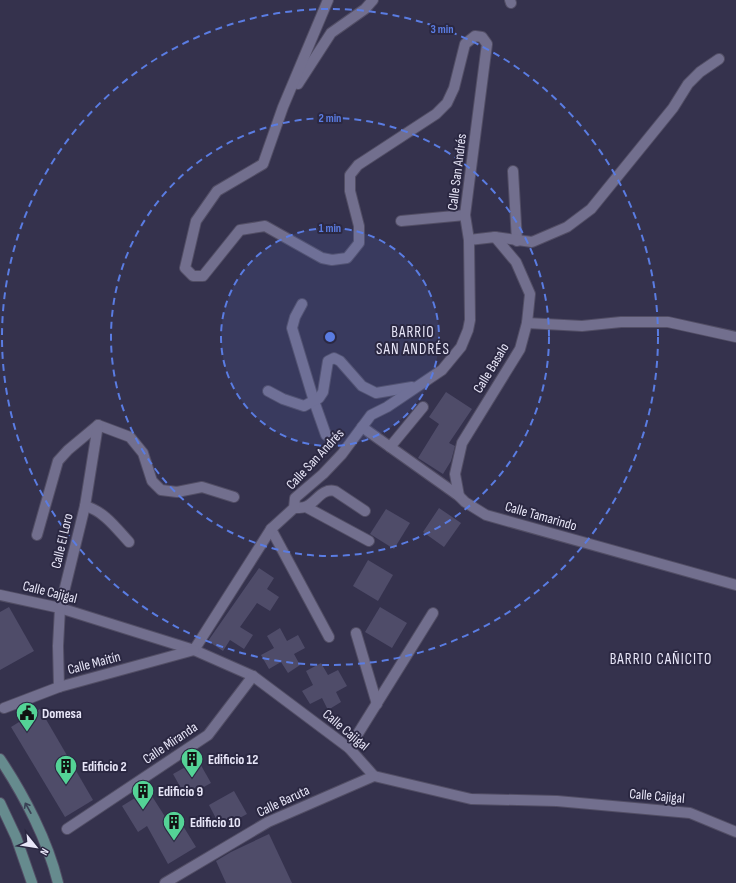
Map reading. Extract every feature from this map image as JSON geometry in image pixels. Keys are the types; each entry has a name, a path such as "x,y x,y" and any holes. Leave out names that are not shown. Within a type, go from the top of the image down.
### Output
{"main road":[{"path":"0,759 33,818 58,883"},
{"path":"0,803 16,836 32,883"}],"street":[{"path":"283,107 328,0"},
{"path":"283,107 331,33 365,9 373,0"},
{"name":"Calle San Andrés","path":"194,650 271,529 294,508 295,498 323,474 342,454 371,415 387,407 442,370 465,340 470,320 469,240 465,215 487,44 482,37 475,36 465,44 454,88 447,103 436,114 358,164 350,175 350,191 359,226 358,243 347,258 332,260 322,258 265,226 240,230 203,276 193,276 185,268 196,221 217,191 263,164 283,107"},
{"path":"469,240 495,238 532,242 567,227 591,209 673,108 688,84 700,72 719,59"},
{"path":"512,171 517,240"},
{"path":"401,221 465,215"},
{"name":"Calle Basalo","path":"460,496 455,474 462,443 520,349 528,323 530,294 516,262 495,238"},
{"path":"302,304 295,317 292,328 326,435"},
{"path":"528,323 582,326 621,322 668,322 736,337"},
{"path":"268,391 283,400 304,406 314,401 319,398 323,392 328,361 334,358 340,360 362,386 376,393 416,387"},
{"path":"390,446 423,407"},
{"path":"37,535 58,462 68,450 98,425 130,437 143,453 152,481 161,490 176,492 202,487 234,497"},
{"name":"Calle El Loro","path":"59,687 58,646 60,608 85,506 98,425"},
{"name":"Calle Tamarindo","path":"362,427 460,496 465,502 486,515 736,585"},
{"path":"306,507 326,491 331,490 335,491 365,511"},
{"path":"85,506 94,508 129,542"},
{"path":"294,508 306,507 369,541"},
{"path":"271,529 329,636"},
{"name":"Calle Cajigal","path":"0,595 60,608 194,650 253,676 350,748 374,776 470,799 558,801 690,813 736,832"},
{"path":"350,748 433,613"},
{"path":"356,633 377,704"},
{"name":"Calle Maitín","path":"4,708 59,687 194,650"},
{"name":"Calle Miranda","path":"67,829 208,735 253,676"},
{"name":"Calle Baruta","path":"165,883 268,822 374,776"}],"building":[{"path":"446,392 472,409 449,443 455,446 451,461 443,474 418,458 439,424 429,417"},
{"path":"439,508 461,523 444,547 423,532"},
{"path":"386,509 410,523 394,549 370,534"},
{"path":"368,560 393,575 378,601 353,586"},
{"path":"259,568 274,578 267,589 279,597 270,611 257,603 240,627 253,635 244,649 230,640 223,651 208,641"},
{"path":"9,607 34,651 0,670 0,612"},
{"path":"380,607 407,623 392,648 365,632"},
{"path":"280,628 287,641 298,635 305,648 294,654 300,665 288,673 281,662 269,669 261,655 274,648 267,636"},
{"path":"321,663 328,675 338,670 347,686 336,692 341,702 328,710 322,698 310,704 302,691 313,685 306,671"},
{"path":"40,709 93,800 65,817 11,727"},
{"name":"Edificio 12","path":"198,760 211,783 186,797 173,774"},
{"path":"148,790 171,826 180,821 196,847 168,864 147,826 138,832 122,806"},
{"path":"234,791 247,814 221,828 209,805"},
{"path":"269,834 292,883 226,883 216,861 231,852"}],"place":[{"name":"Domesa","path":"27,732"},
{"name":"Edificio 12","path":"192,778"},
{"name":"Edificio 2","path":"66,786"},
{"name":"Edificio 9","path":"143,810"},
{"name":"Edificio 10","path":"174,842"}],"district":[{"name":"BARRIO SAN ANDRÉS","path":"413,340"},
{"name":"BARRIO CAÑICITO","path":"661,659"}]}
